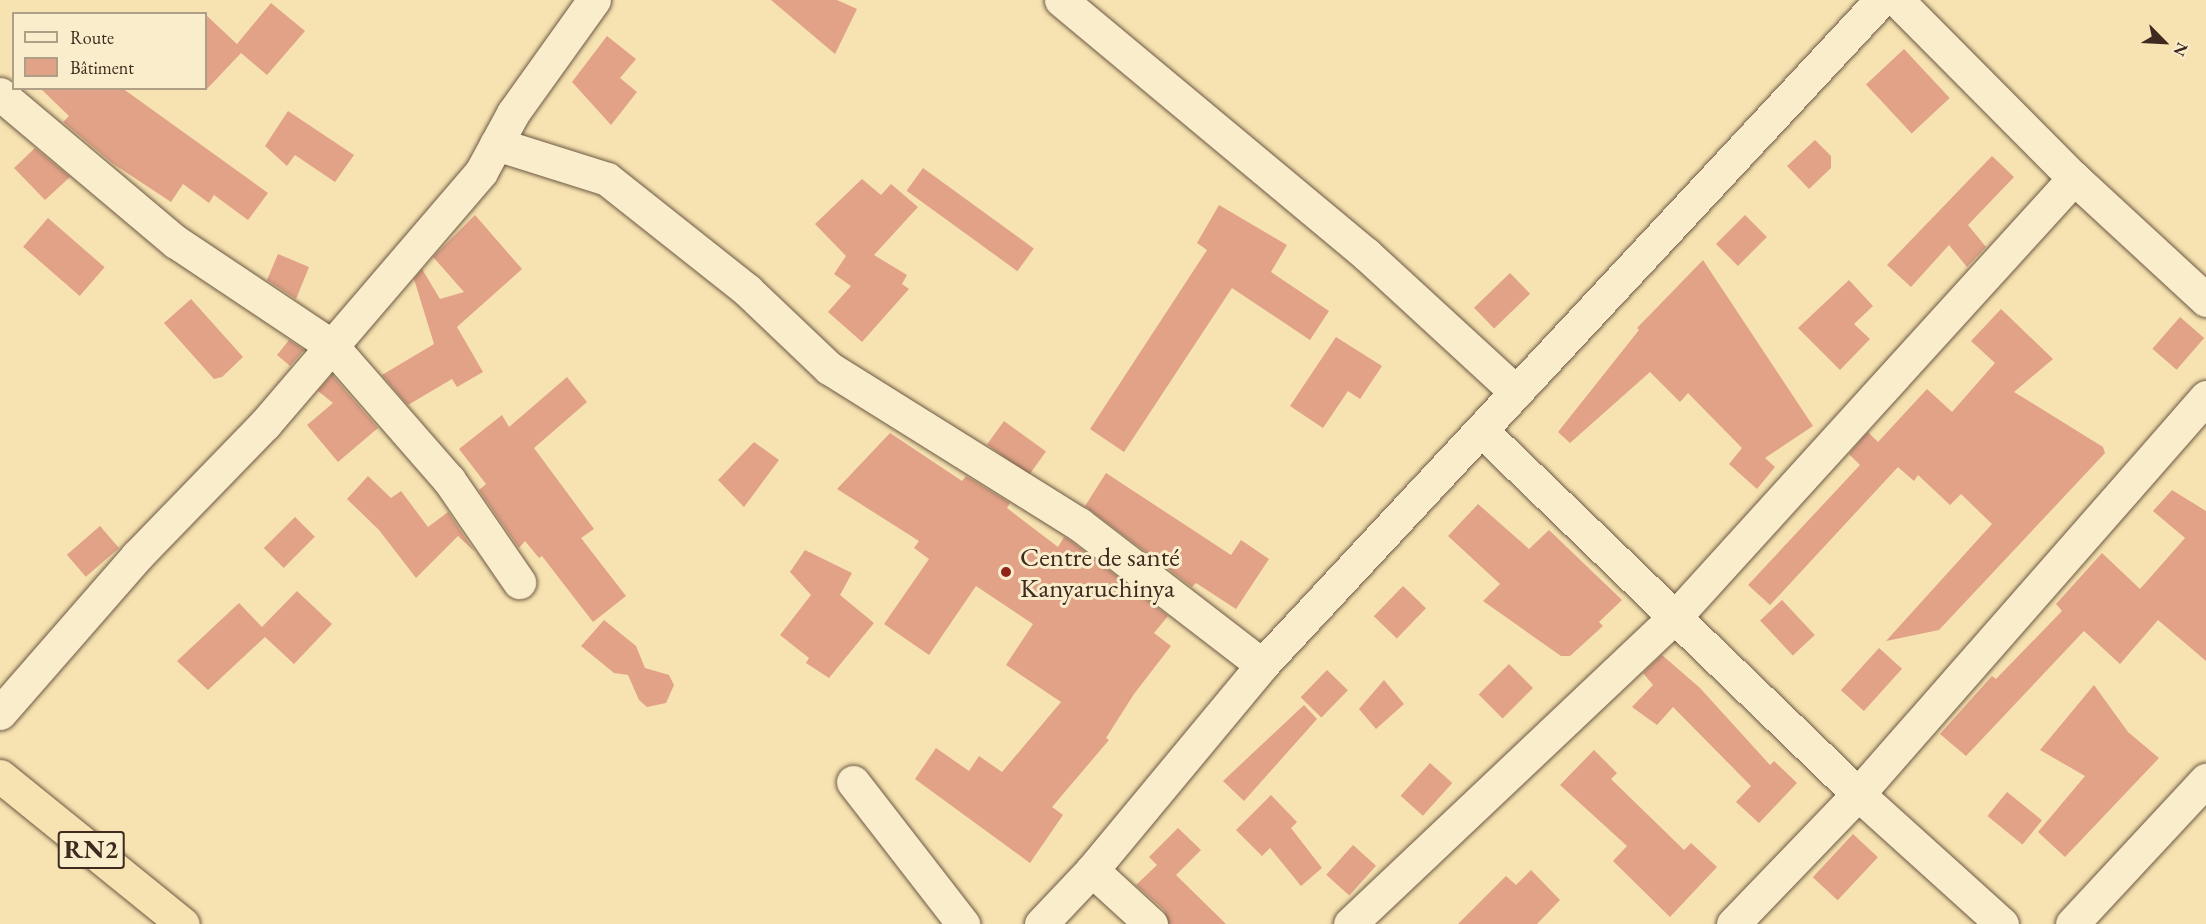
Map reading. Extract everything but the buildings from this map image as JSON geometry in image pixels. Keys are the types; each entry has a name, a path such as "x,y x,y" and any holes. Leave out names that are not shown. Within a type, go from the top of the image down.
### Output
{"highway":[{"name":"RN2","path":"0,776 183,924"}],"street":[{"path":"0,713 137,556 265,424 481,172 496,144 594,0"},
{"path":"1060,0 1366,254 1516,392"},
{"path":"1041,924 1092,870 1262,665 1881,0"},
{"path":"1897,0 2074,178 2206,300"},
{"path":"0,94 176,242 333,346 449,480 519,582"},
{"path":"496,144 607,179 747,290 829,368 1079,524 1262,665"},
{"path":"1350,924 1676,616 2074,178"},
{"path":"1733,924 1858,794 2206,397"},
{"path":"1481,430 1858,794 2002,924"},
{"path":"2072,924 2206,780"},
{"path":"853,782 963,924"},
{"path":"1092,870 1151,924"}],"place":[{"name":"Centre de santé Kanyaruchinya","path":"1006,572"}]}
